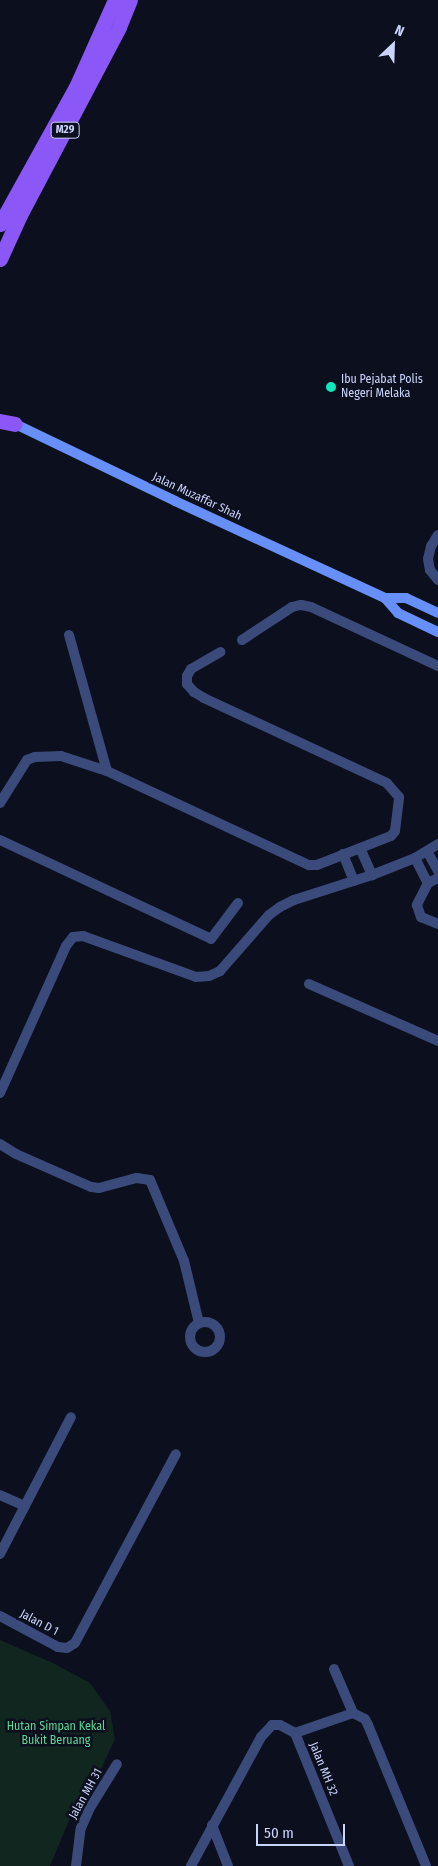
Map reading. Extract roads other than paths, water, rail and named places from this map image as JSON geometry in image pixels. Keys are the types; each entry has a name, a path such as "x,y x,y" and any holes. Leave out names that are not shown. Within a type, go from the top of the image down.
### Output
{"main road":[{"name":"M29","path":"0,224 76,87 115,0"},
{"name":"M29","path":"0,259 20,215 119,27 130,0"},
{"name":"Jalan Muzaffar Shah","path":"4,419 175,501 386,598 406,598 438,613"},
{"name":"Jalan Muzaffar Shah","path":"386,598 398,612 438,632"}],"street":[{"path":"438,535 428,559 430,570 438,580"},
{"path":"242,640 292,607 301,605 311,607 438,666"},
{"path":"68,635 107,771"},
{"path":"0,803 22,766 35,757 61,756 107,771 300,862 317,865 391,836 395,831 399,797 387,783 194,692 187,684 187,676 191,669 220,652"},
{"path":"0,840 211,939 238,903"},
{"path":"0,1093 66,946 73,938 82,936 196,977 209,976 220,971 269,915 280,907 294,900 372,875 415,858 438,844"},
{"path":"360,848 372,875"},
{"path":"427,851 438,871"},
{"path":"343,854 354,881"},
{"path":"415,858 428,884"},
{"path":"438,878 428,884 417,905 421,917 438,924"},
{"path":"309,984 438,1041"},
{"path":"0,1144 16,1154 91,1187 99,1188 137,1178 150,1180 184,1261 199,1322"},
{"path":"0,1554 71,1418"},
{"name":"Jalan D 1","path":"0,1616 58,1647 67,1648 75,1642 176,1454"},
{"path":"0,1495 25,1506"},
{"path":"334,1669 353,1713 365,1719 368,1725 426,1866"},
{"path":"296,1733 353,1713"},
{"name":"Jalan MH 32","path":"212,1825 261,1737 272,1725 280,1724 296,1733 349,1866"},
{"name":"Jalan MH 31","path":"76,1866 81,1828 91,1806 116,1764"},
{"path":"191,1866 212,1825"},
{"path":"212,1825 228,1866"}],"place":[{"name":"Ibu Pejabat Polis Negeri Melaka","path":"331,387"}],"park label":[{"name":"Hutan Simpan Kekal Bukit Beruang","path":"56,1734"}]}
